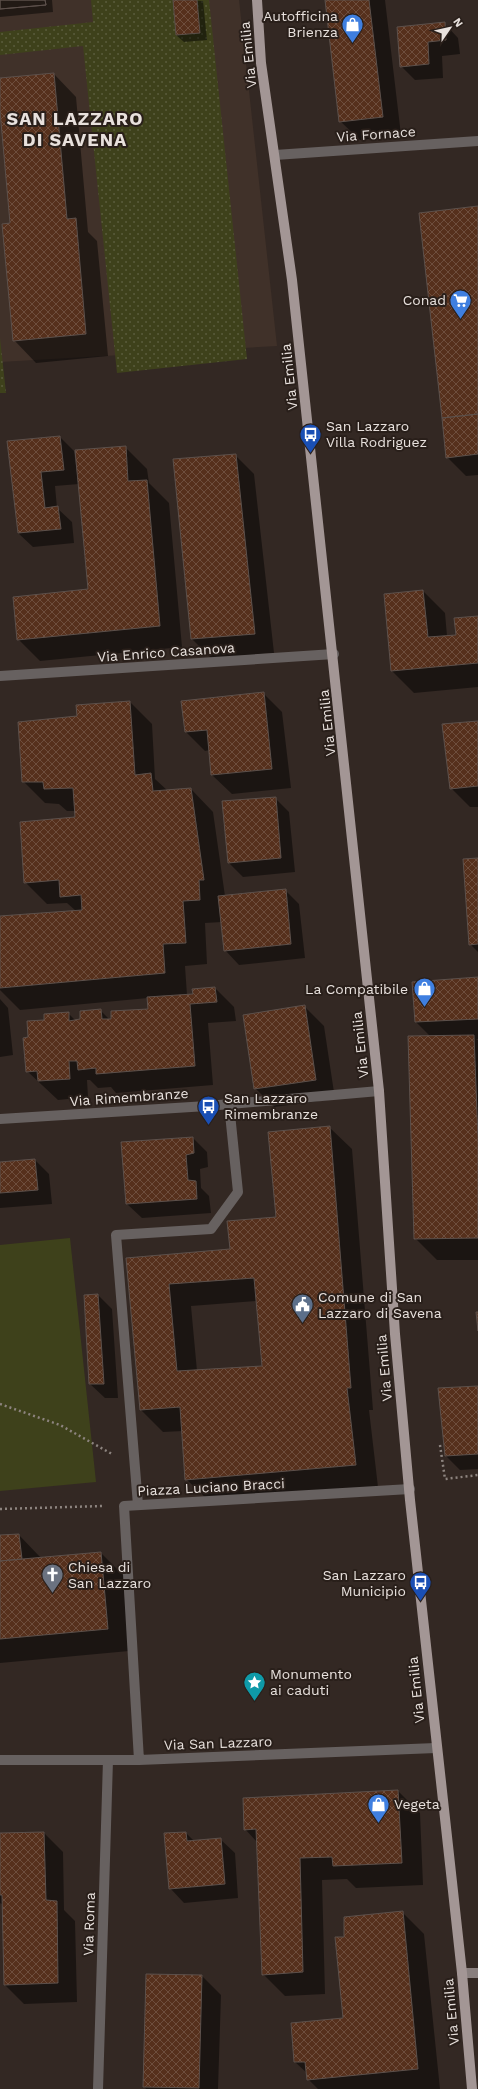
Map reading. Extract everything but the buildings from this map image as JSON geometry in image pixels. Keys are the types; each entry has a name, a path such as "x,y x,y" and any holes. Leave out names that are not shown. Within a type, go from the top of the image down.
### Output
{"main road":[{"name":"Via Emilia","path":"256,0 261,63 292,280 334,654 379,1091 395,1334 436,1748 462,1973 472,2089"}],"street":[{"name":"Via Fornace","path":"275,155 478,141"},
{"name":"Via Enrico Casanova","path":"0,676 334,654"},
{"name":"Via Rimembranze","path":"0,1119 229,1104 379,1091"},
{"path":"138,1505 116,1234 211,1229 238,1192 229,1104"},
{"name":"Piazza Luciano Bracci","path":"139,1760 124,1506 410,1489"},
{"name":"Via San Lazzaro","path":"0,1760 139,1760 436,1748"},
{"name":"Via Roma","path":"98,2089 108,1760"},
{"path":"462,1973 478,1973"}],"path":[{"path":"0,1404 60,1425 118,1458"},
{"path":"440,1444 445,1479 478,1475"},
{"path":"0,1510 124,1506"}],"shaded area":[{"path":"0,0 239,0 277,346 0,362"}],"green space":[{"path":"91,0 209,0 247,359 117,373 83,46 0,55 0,32 93,22"},
{"path":"0,338 6,393 0,393"},
{"path":"70,1238 96,1482 0,1491 0,1245"}],"place":[{"name":"Autofficina Brienza","path":"353,44"},
{"name":"Conad","path":"461,320"},
{"name":"San Lazzaro Villa Rodriguez","path":"311,454"},
{"name":"La Compatibile","path":"424,1008"},
{"name":"San Lazzaro Rimembranze","path":"208,1126"},
{"name":"Comune di San Lazzaro di Savena","path":"302,1324"},
{"name":"Chiesa di San Lazzaro","path":"52,1594"},
{"name":"San Lazzaro Municipio","path":"421,1602"},
{"name":"Monumento ai caduti","path":"254,1702"},
{"name":"Vegeta","path":"379,1824"}],"district":[{"name":"SAN LAZZARO DI SAVENA","path":"75,129"}]}
